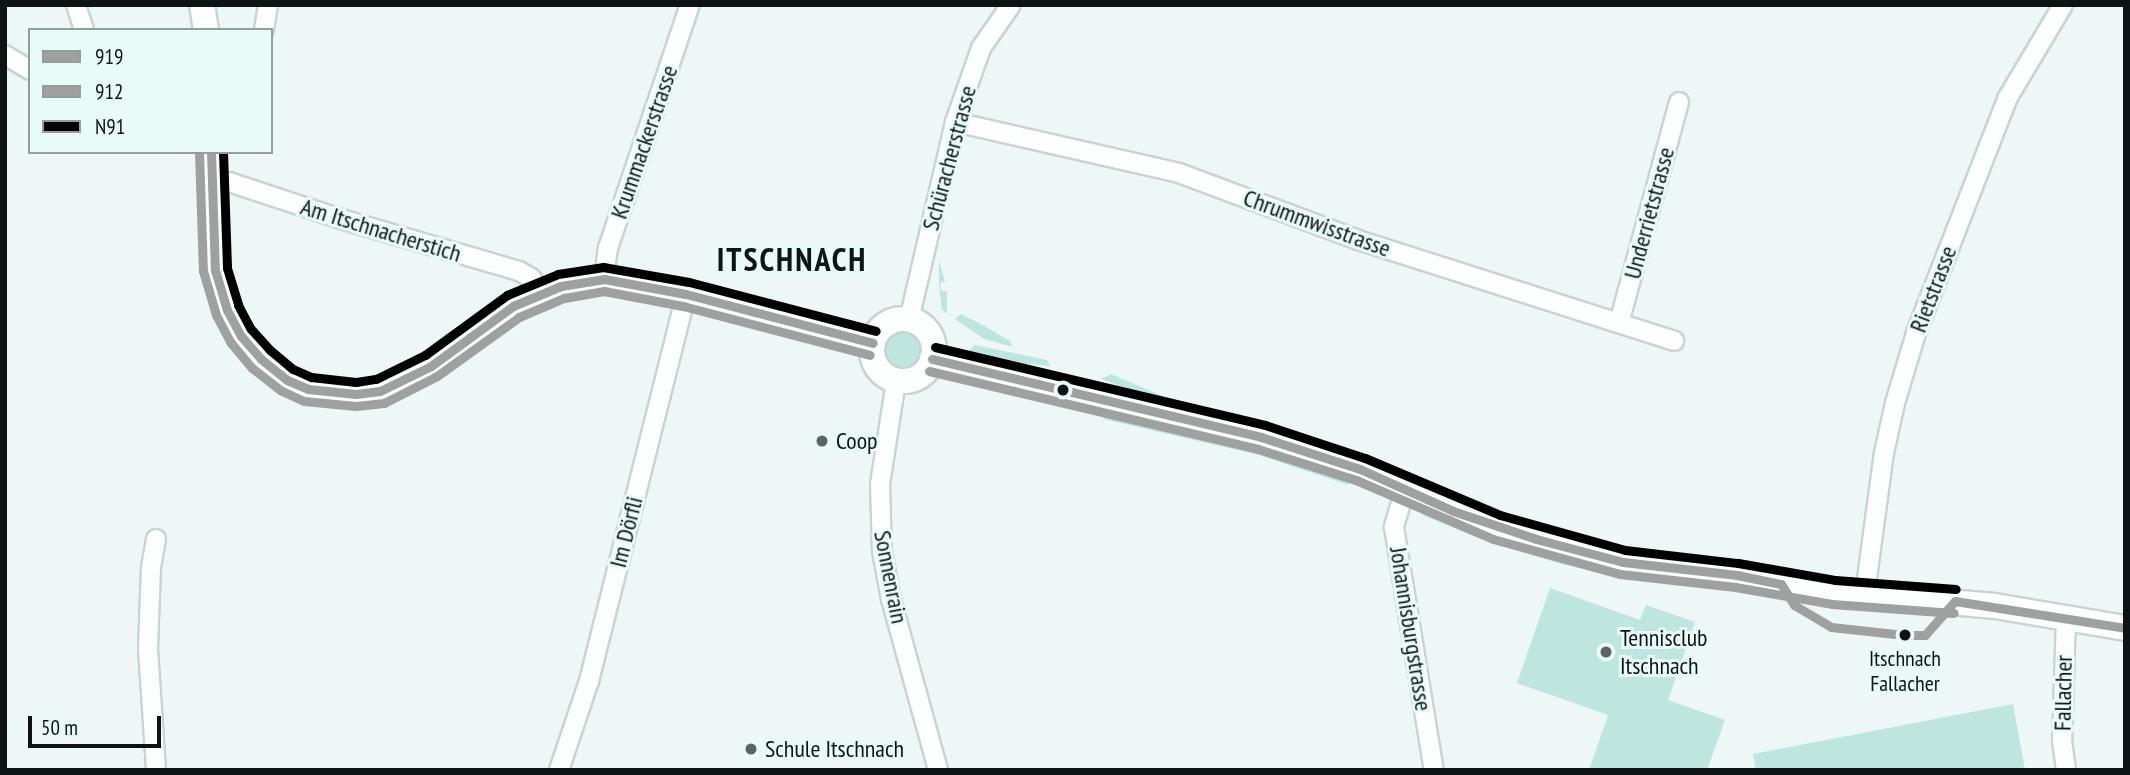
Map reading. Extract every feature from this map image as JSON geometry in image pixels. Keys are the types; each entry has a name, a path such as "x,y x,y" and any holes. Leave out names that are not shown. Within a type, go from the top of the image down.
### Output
{"main road":[{"path":"202,5 206,28"},
{"path":"211,154 215,270 227,310 241,336 261,359 286,380 308,389 356,394 380,391 431,366 488,322 541,292 604,279 638,283 686,294 873,342"},
{"path":"909,320 929,334 932,359 919,377 896,380 884,376 876,366 872,355 873,342 886,324 909,320"},
{"path":"932,359 1261,437 1360,469 1496,527 1623,562 1737,575 1833,592 1865,593 2066,617 2125,628"}],"street":[{"path":"76,5 83,28"},
{"path":"264,28 268,5"},
{"name":"Krummackerstrasse","path":"604,279 608,248 690,5"},
{"name":"Schüracherstrasse","path":"909,320 932,210 955,122 981,48 1011,5"},
{"name":"Rietstrasse","path":"1865,593 1884,453 1895,403 1916,333 2007,99 2063,5"},
{"path":"5,55 28,69"},
{"name":"Underrietstrasse","path":"1619,323 1679,102"},
{"name":"Chrummwisstrasse","path":"955,122 1179,173 1358,240 1674,341"},
{"name":"Am Itschnacherstich","path":"212,181 229,182 341,219 519,271 531,278 541,292"},
{"name":"Im Dörfli","path":"561,769 589,681 686,294"},
{"name":"Sonnenrain","path":"896,380 880,484 882,551 891,599 938,770"},
{"name":"Johannisburgstrasse","path":"1405,489 1394,527 1434,770"},
{"path":"156,539 151,567 148,649 156,770"},
{"name":"Fallacher","path":"2066,617 2062,741 2066,770"}],"green space":[{"path":"939,260 945,282 940,283 941,291 947,291 947,313 955,319 942,310 939,286"},
{"path":"961,314 1010,341 1013,347 984,339 955,319"},
{"path":"902,331 915,337 921,350 915,363 902,369 889,363 883,350 889,337"},
{"path":"975,345 1047,360 1050,366 1006,362 967,353"},
{"path":"1111,374 1177,402 1180,408 1101,379"},
{"path":"1104,416 1124,417 1223,440 1350,480 1348,485 1259,455 1103,419"},
{"path":"1420,514 1433,515 1552,556 1615,571 1718,584 1725,590 1613,575 1561,564 1478,538"},
{"name":"Tennisclub Itschnach","path":"1550,588 1640,620 1646,605 1695,622 1668,700 1725,720 1707,770 1589,770 1608,715 1517,683"},
{"path":"2013,704 2025,770 1756,770 1753,754"}],"transit line":[{"name":"912","path":"199,154 203,271 216,315 231,343 252,368 280,390 304,401 356,406 384,403 437,376 519,317 564,298 604,291 683,306 870,355"},
{"name":"919","path":"211,154 215,270 227,310 241,336 261,359 287,380 308,389 356,394 380,391 431,366 513,306 561,286 604,279 686,294 873,343"},
{"name":"N91","path":"223,154 227,268 238,305 251,329 270,350 293,369 311,377 356,382 376,379 425,355 507,295 558,274 603,267 689,282 876,331"},
{"name":"N91","path":"935,347 1265,425 1365,458 1500,515 1625,550 1738,563 1835,580 1956,589"},
{"name":"919","path":"932,359 1261,437 1360,469 1453,511 1536,539 1623,562 1737,575 1781,584"},
{"name":"912","path":"929,371 1258,449 1356,480 1493,539 1620,574 1735,587 1832,604 1954,613"},
{"name":"919","path":"1781,584 1794,605 1831,627 1905,635 1925,635 1955,601"},
{"name":"919","path":"1955,601 2125,628"}],"place":[{"name":"Coop","path":"822,441"},
{"name":"Itschnach Fallacher","path":"1905,635"},
{"name":"Tennisclub Itschnach","path":"1606,652"},
{"name":"Schule Itschnach","path":"751,749"}],"district":[{"name":"ITSCHNACH","path":"792,259"}]}
